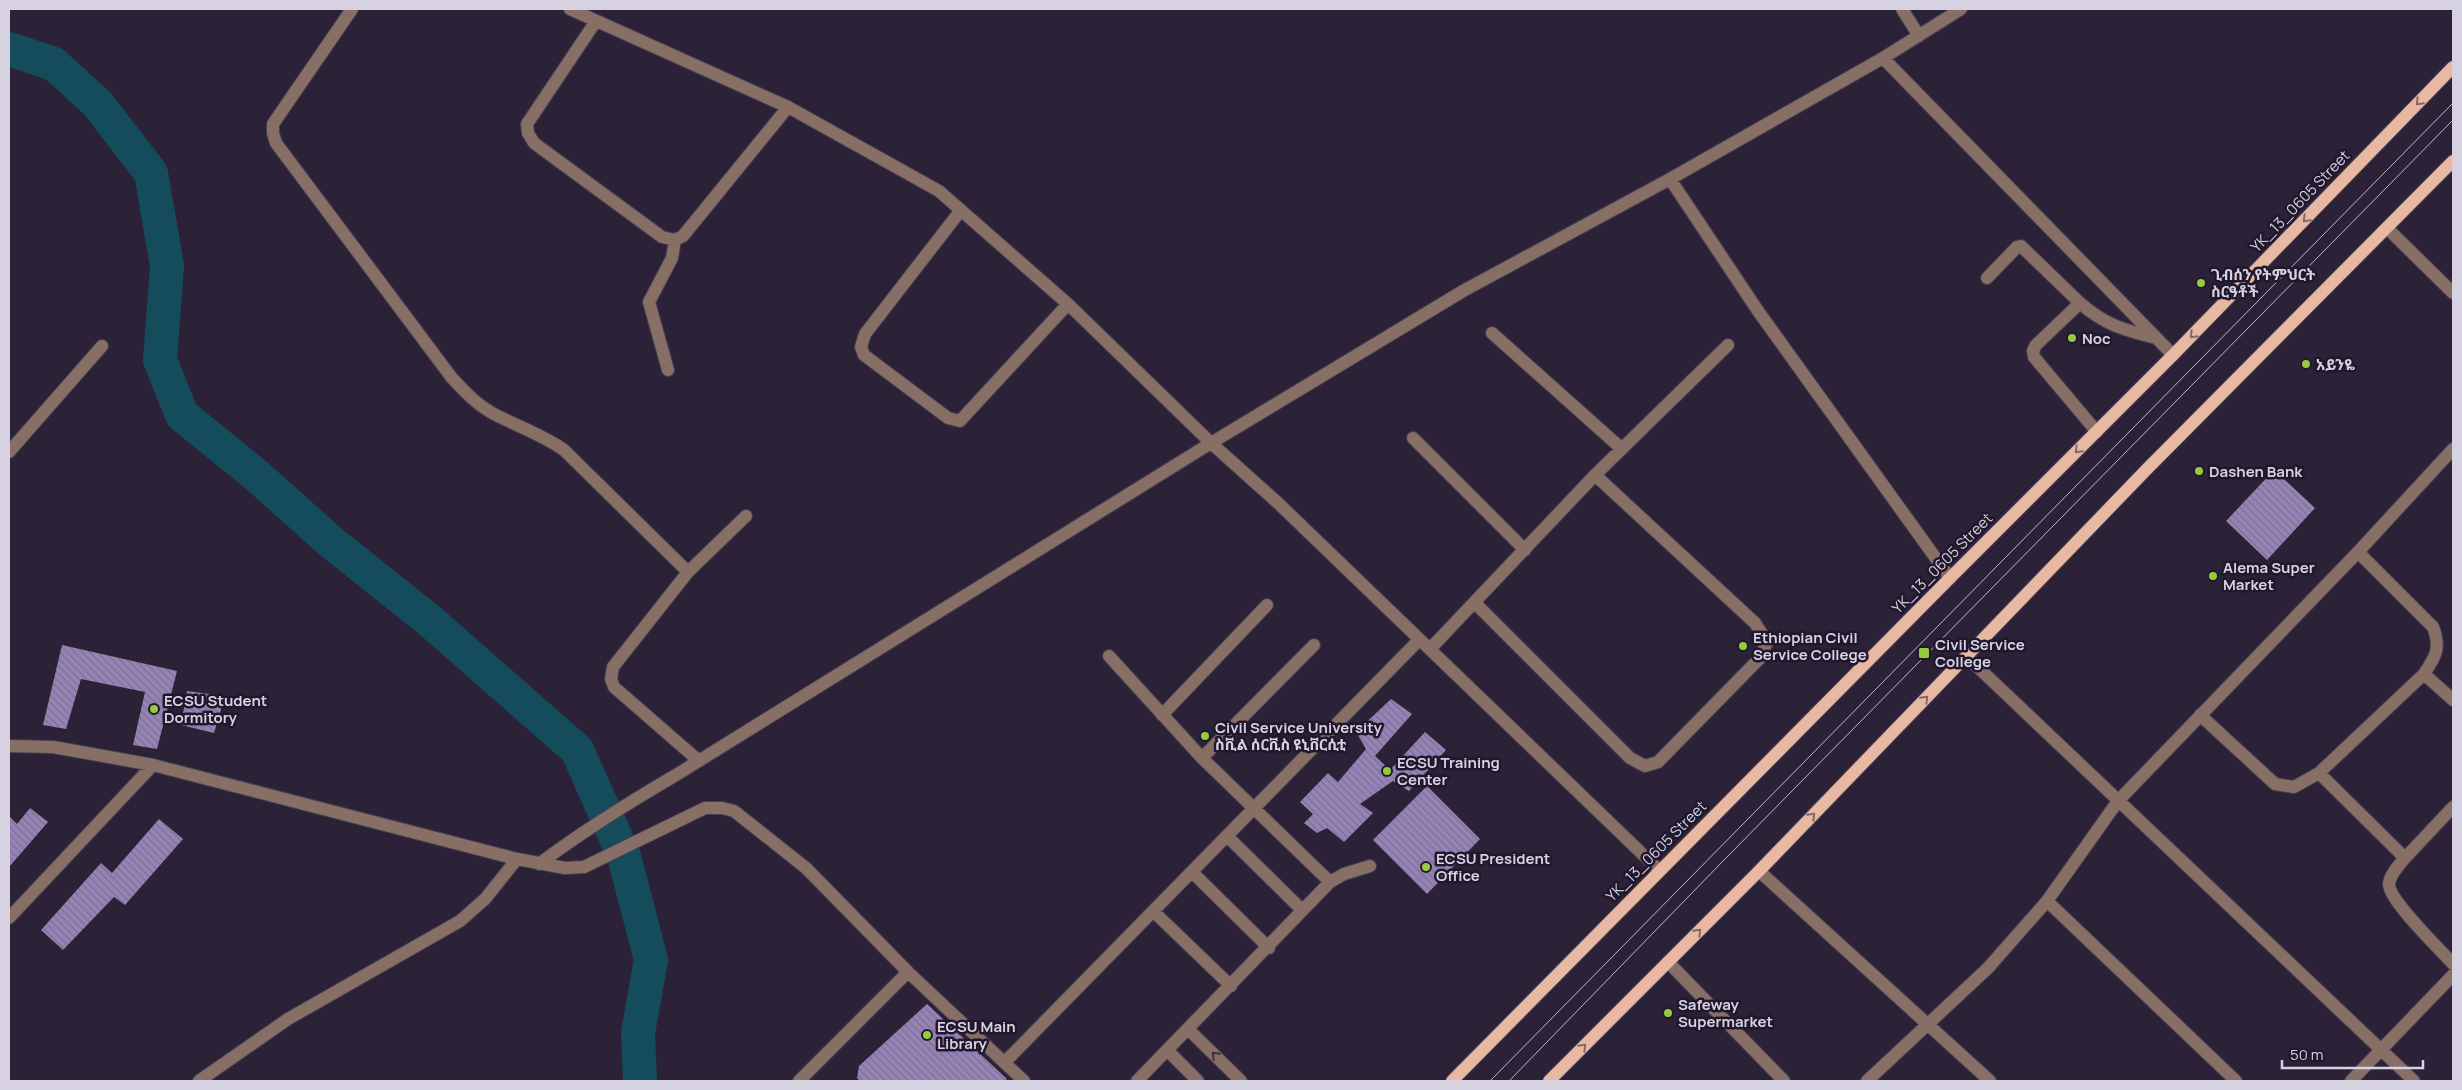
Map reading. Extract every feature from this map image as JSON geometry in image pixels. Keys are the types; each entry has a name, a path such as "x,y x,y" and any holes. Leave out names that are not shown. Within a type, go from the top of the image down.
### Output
{"main road":[{"name":"YK_13_0605 Street","path":"1452,1081 1659,870 2174,355 2453,67"},
{"path":"1548,1081 1759,871 2148,469 2453,160"}],"street":[{"path":"352,9 273,124 272,133 276,143 452,378 473,400 495,414 544,436 564,450 688,572"},
{"path":"570,9 788,107 939,191 1068,304 1211,443 1278,503 1659,870"},
{"path":"1902,9 1919,36"},
{"path":"538,864 577,835 624,805 699,761 1211,443 1463,291 1670,179 1883,58 1961,9"},
{"path":"596,21 527,124 528,133 534,143 662,237 675,240 683,236 788,107"},
{"path":"1883,58 2174,355"},
{"path":"1670,179 1758,311 1950,578"},
{"path":"961,210 865,334 861,347 864,355 948,418 960,421 1068,304"},
{"path":"2387,228 2453,293"},
{"path":"668,370 649,302 672,258 675,240"},
{"path":"1987,278 2017,247 2021,246 2095,316 2118,329 2157,338"},
{"path":"2080,303 2036,345 2033,351 2034,357 2097,432"},
{"path":"1492,333 1622,449"},
{"path":"1430,650 1596,475 1728,345"},
{"path":"9,452 13,438 102,346"},
{"path":"1413,438 1525,550"},
{"path":"1868,1081 1988,968 2047,901 2118,801 2358,552 2453,449"},
{"path":"2444,460 2453,469"},
{"path":"1474,603 1630,758 1645,766 1658,762 1760,658 1767,642 1755,623 1596,475"},
{"path":"699,761 614,687 611,679 613,668 688,572 746,516"},
{"path":"2200,715 2275,784 2294,787 2319,773 2424,674 2436,656 2437,639 2433,627 2358,552"},
{"path":"1162,715 1267,605"},
{"path":"1005,1062 1228,837 1254,807 1419,640"},
{"path":"1202,758 1314,645"},
{"path":"1109,656 1202,758 1330,882"},
{"path":"1966,656 2414,1081"},
{"path":"2424,674 2453,700"},
{"path":"9,746 53,747 153,765 517,859 565,868 584,867 705,808 722,808 734,811 806,868 908,972 1024,1081"},
{"path":"9,918 153,765"},
{"path":"2319,773 2405,858"},
{"path":"2453,807 2405,858 2392,874 2389,885 2394,899 2453,964"},
{"path":"1228,837 1302,910"},
{"path":"199,1081 288,1019 460,921 485,899 517,859"},
{"path":"1137,1081 1269,948 1302,910 1330,882 1344,874 1370,866"},
{"path":"1759,871 1990,1081"},
{"path":"1192,872 1269,948"},
{"path":"2047,901 2236,1081"},
{"path":"1153,911 1231,986"},
{"path":"1668,962 1784,1081"},
{"path":"799,1081 908,972"},
{"path":"2351,1081 2453,975"},
{"path":"1189,1030 1241,1081"},
{"path":"1168,1051 1198,1081"}],"building":[{"path":"2274,470 2315,508 2267,560 2226,521"},
{"name":"ECSU Student Dormitory","path":"62,645 177,671 157,749 133,745 145,692 81,679 66,729 43,725"},
{"path":"187,691 225,696 214,733 181,725"},
{"name":"ECSU Training Center","path":"1391,699 1412,714 1375,756 1390,770 1425,732 1446,750 1409,791 1393,781 1360,804 1373,813 1344,842 1327,828 1317,833 1304,823 1313,814 1300,802 1328,773 1338,782 1366,749 1356,732"},
{"name":"ECSU President Office","path":"1427,786 1480,839 1427,894 1373,840"},
{"path":"30,808 48,822 9,867 9,816 17,824"},
{"path":"159,819 183,839 125,905 114,897 63,950 41,930 101,863 112,873"},
{"name":"ECSU Main Library","path":"927,1004 1007,1079 1004,1081 860,1081 857,1078 859,1066"}],"waterway":[{"path":"9,49 54,64 97,103 151,173 167,266 160,360 182,415 256,475 331,542 430,621 577,750 624,856 651,960 638,1033 640,1081"}],"tram line":[{"path":"1490,1081 2453,103"},
{"path":"1509,1081 2453,120"}],"place":[{"name":"ጊብሰን የትምህርት ስርዓቶች","path":"2201,283"},
{"name":"Noc","path":"2072,338"},
{"name":"አይንዬ","path":"2306,364"},
{"name":"Dashen Bank","path":"2199,471"},
{"name":"Alema Super Market","path":"2213,576"},
{"name":"Ethiopian Civil Service College","path":"1743,646"},
{"name":"Civil Service College","path":"1924,653"},
{"name":"ECSU Student Dormitory","path":"154,709"},
{"name":"Civil Service University ስቪል ሰርቪስ ዩኒቨርሲቲ","path":"1205,736"},
{"name":"ECSU Training Center","path":"1387,771"},
{"name":"ECSU President Office","path":"1426,867"},
{"name":"Safeway Supermarket","path":"1668,1013"},
{"name":"ECSU Main Library","path":"927,1035"}]}
